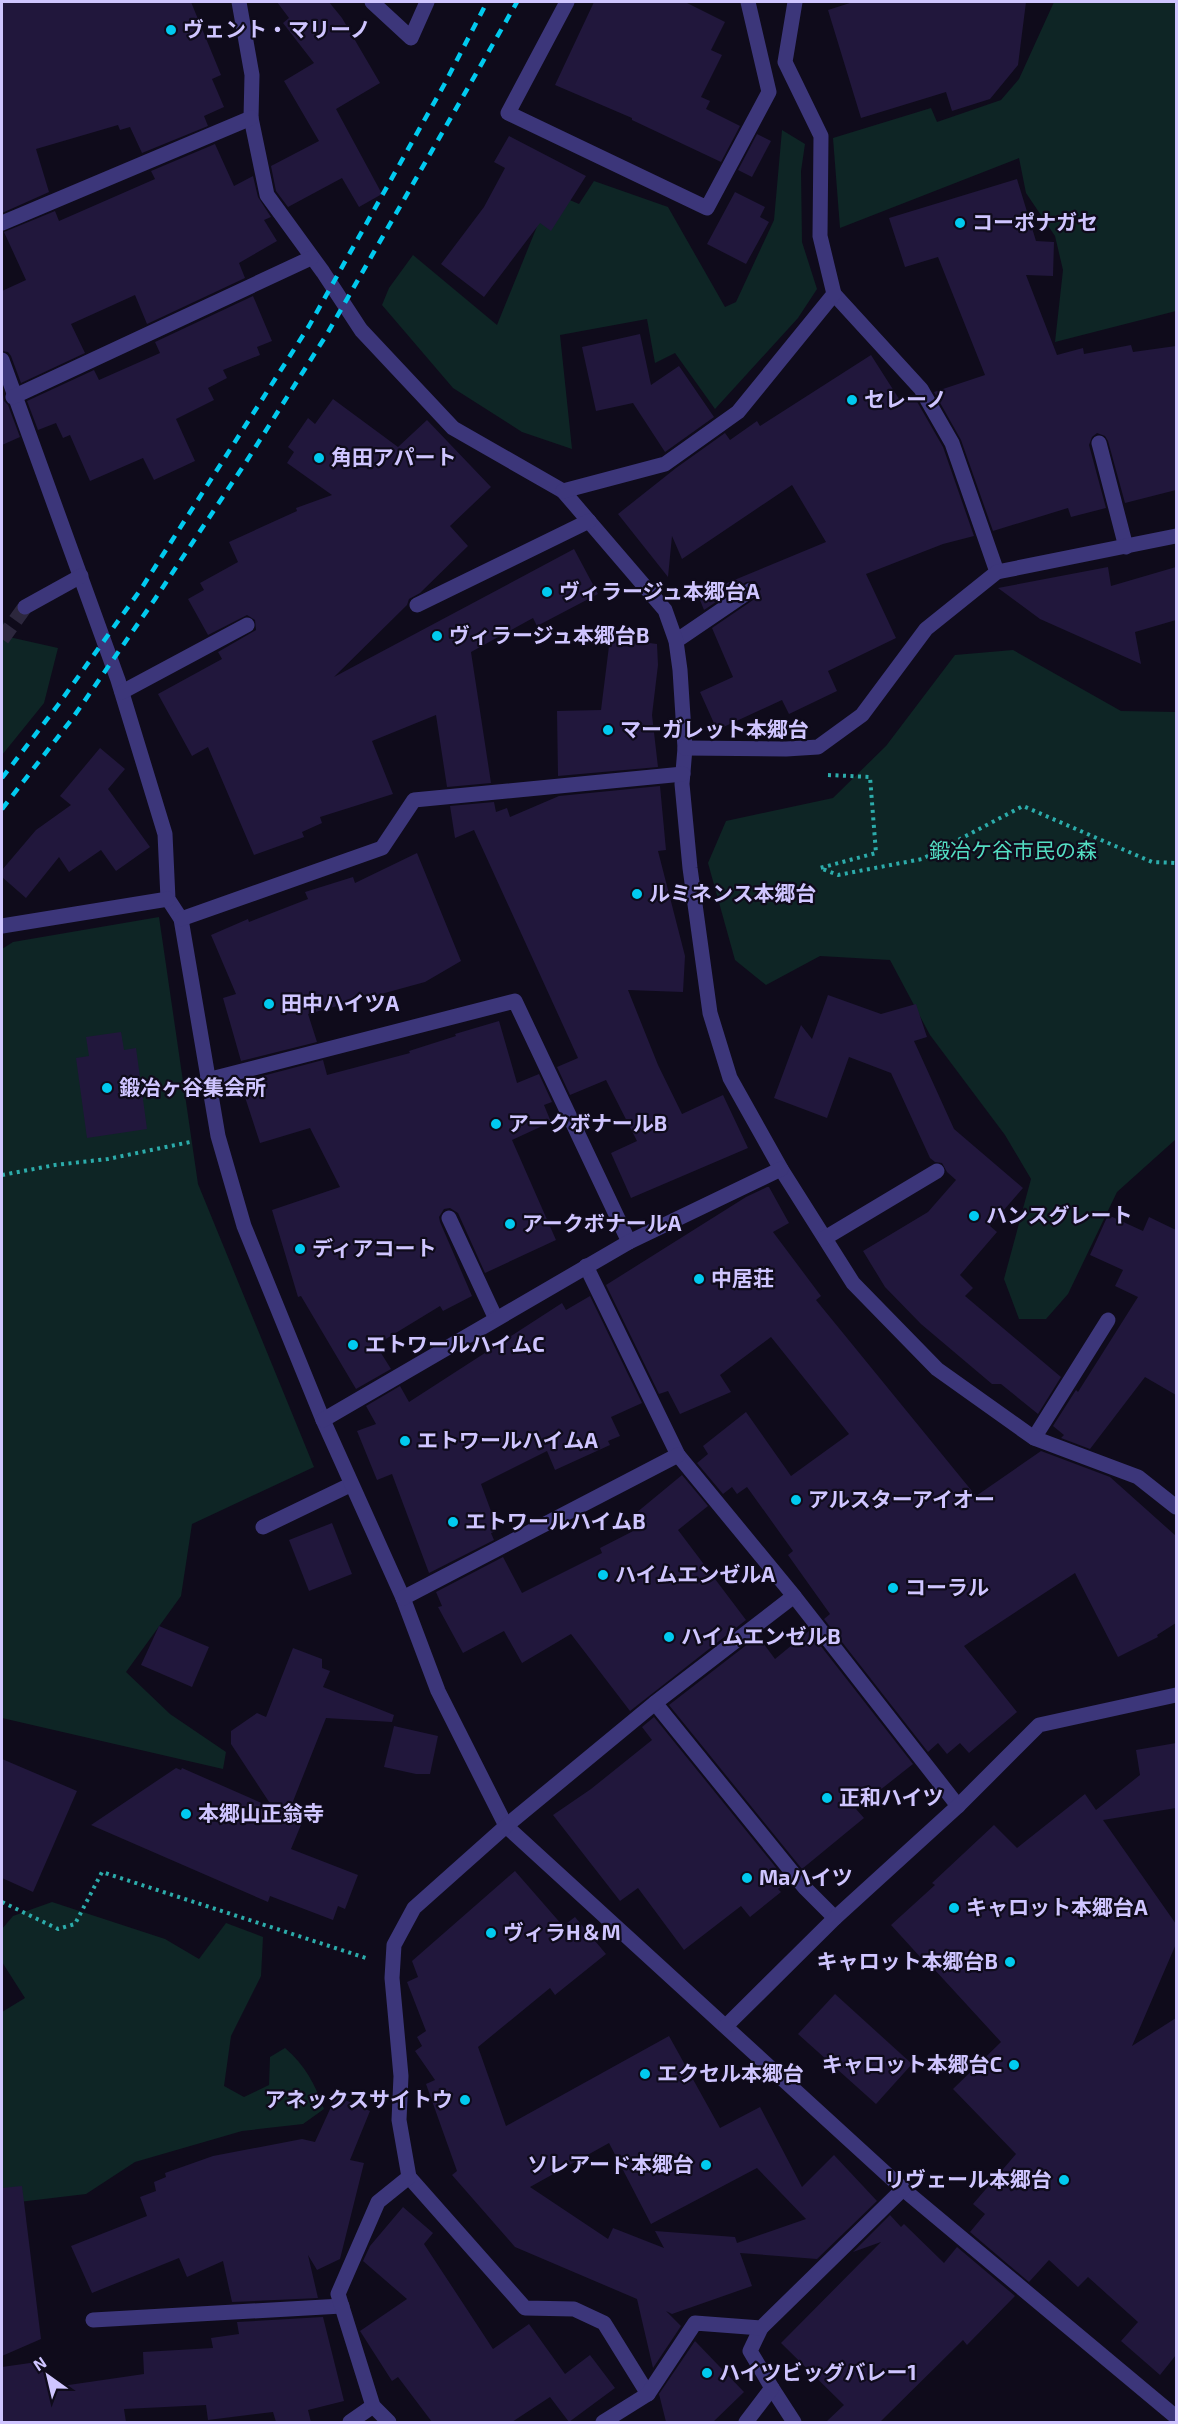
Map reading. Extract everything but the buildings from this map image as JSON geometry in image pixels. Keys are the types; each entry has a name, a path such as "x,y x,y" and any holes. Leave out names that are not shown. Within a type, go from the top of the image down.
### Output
{"street":[{"path":"239,2 252,75 251,118 267,195 323,272 361,330 453,428 563,491 665,610 676,641 685,748 683,774 690,868 710,1013 730,1078 781,1169 853,1283 937,1369 1034,1438 1138,1478 1176,1507"},
{"path":"372,2 411,38 427,2"},
{"path":"567,2 508,113 706,208 769,92 748,2"},
{"path":"795,2 785,62 821,136 820,236 834,294 921,389 952,443 997,572"},
{"path":"2,223 251,118"},
{"path":"14,397 312,258"},
{"path":"563,491 665,464 738,412 834,294"},
{"path":"2,360 122,692 165,834 168,899 181,919 218,1136 244,1226 350,1485 403,1598 438,1691 506,1826 903,2189 1176,2417"},
{"path":"1099,443 1126,547"},
{"path":"417,605 589,521"},
{"path":"685,748 818,747 862,715 926,629 997,572 1176,536"},
{"path":"25,607 81,576"},
{"path":"676,641 751,590"},
{"path":"122,692 246,625"},
{"path":"181,919 382,848 414,800 683,774"},
{"path":"2,926 168,899"},
{"path":"207,1080 515,1001 628,1242"},
{"path":"323,1420 628,1242 781,1169"},
{"path":"825,1238 937,1171"},
{"path":"449,1218 496,1319"},
{"path":"586,1266 678,1455 794,1596 958,1806"},
{"path":"1034,1438 1108,1320"},
{"path":"403,1598 678,1455"},
{"path":"263,1527 350,1485"},
{"path":"648,2394 604,2323 574,2309 525,2308 409,2177 399,2120 402,2076 392,1967 394,1945 414,1908 506,1826 655,1703 794,1596"},
{"path":"726,2026 835,1918 958,1806 1039,1725 1176,1695"},
{"path":"655,1703 805,1888 835,1918"},
{"path":"389,2422 373,2406 338,2294 378,2202 409,2177"},
{"path":"794,2422 750,2351 761,2328 903,2189"},
{"path":"93,2320 342,2306"},
{"path":"603,2422 648,2394 695,2323 761,2328"},
{"path":"746,2422 772,2388"},
{"path":"350,2422 373,2406"}],"path":[{"path":"818,747 826,775 870,777 876,853 820,868 838,875 922,859 1023,806 1152,862 1176,863"},
{"path":"2,1175 54,1165 108,1159 218,1136"},
{"path":"2,1902 58,1929 75,1924 102,1872 392,1967"}],"green space":[{"path":"1054,2 1176,2 1176,311 1055,342 1063,270 1055,236 1026,193 1019,158 840,228 833,138 931,108 937,122 1001,100 1019,79"},
{"path":"782,130 805,144 801,171 802,242 817,289 798,318 715,409 675,353 655,363 647,319 560,335 572,449 522,432 453,388 382,305 389,288 413,255 497,325 551,192 579,204 594,181 668,207 725,307 736,302 774,220"},
{"path":"2,619 9,637 58,648 44,703 2,755"},
{"name":"鍛冶ケ谷市民の森","path":"1013,650 1121,711 1176,712 1176,1139 1117,1192 1068,1294 1046,1319 1019,1319 1004,1279 1031,1179 1005,1135 930,1035 890,960 820,956 766,985 735,960 708,863 726,821 833,798 886,746 955,655"},
{"path":"159,917 198,1184 314,1467 192,1524 181,1596 126,1672 170,1714 226,1752 223,1769 2,1718 2,949 13,942"},
{"path":"52,1902 165,1939 199,1959 226,1923 263,1937 261,1976 231,2036 224,2086 244,2097 269,2085 270,2057 285,2048 309,2076 324,2109 303,2124 242,2131 135,2162 86,2194 2,2204 2,2012 25,1998 2,1962 2,1929 13,1916"}],"tunnel":[{"path":"2,639 25,607"}],"railway":[{"path":"2,778 58,705 141,589 309,326 444,85 487,2"},
{"path":"2,809 72,719 246,462 327,334 517,2"}],"place":[{"name":"ヴェント・マリーノ","path":"171,30"},
{"name":"コーポナガセ","path":"960,223"},
{"name":"セレーノ","path":"852,400"},
{"name":"角田アパート","path":"319,458"},
{"name":"ヴィラージュ本郷台A","path":"547,592"},
{"name":"ヴィラージュ本郷台B","path":"437,636"},
{"name":"マーガレット本郷台","path":"608,730"},
{"name":"ルミネンス本郷台","path":"637,894"},
{"name":"田中ハイツA","path":"269,1004"},
{"name":"鍛冶ヶ谷集会所","path":"107,1088"},
{"name":"アークボナールB","path":"496,1124"},
{"name":"ハンスグレート","path":"974,1216"},
{"name":"アークボナールA","path":"510,1224"},
{"name":"ディアコート","path":"300,1249"},
{"name":"中居荘","path":"699,1279"},
{"name":"エトワールハイムC","path":"353,1345"},
{"name":"エトワールハイムA","path":"405,1441"},
{"name":"アルスターアイオー","path":"796,1500"},
{"name":"エトワールハイムB","path":"453,1522"},
{"name":"ハイムエンゼルA","path":"603,1575"},
{"name":"コーラル","path":"893,1588"},
{"name":"ハイムエンゼルB","path":"669,1637"},
{"name":"正和ハイツ","path":"827,1798"},
{"name":"本郷山正翁寺","path":"186,1814"},
{"name":"Maハイツ","path":"747,1878"},
{"name":"キャロット本郷台A","path":"954,1908"},
{"name":"ヴィラH＆M","path":"491,1933"},
{"name":"キャロット本郷台B","path":"1010,1962"},
{"name":"キャロット本郷台C","path":"1014,2065"},
{"name":"エクセル本郷台","path":"645,2074"},
{"name":"アネックスサイトウ","path":"465,2100"},
{"name":"ソレアード本郷台","path":"706,2165"},
{"name":"リヴェール本郷台","path":"1064,2180"},
{"name":"ハイツビッグバレー1","path":"707,2373"}]}
